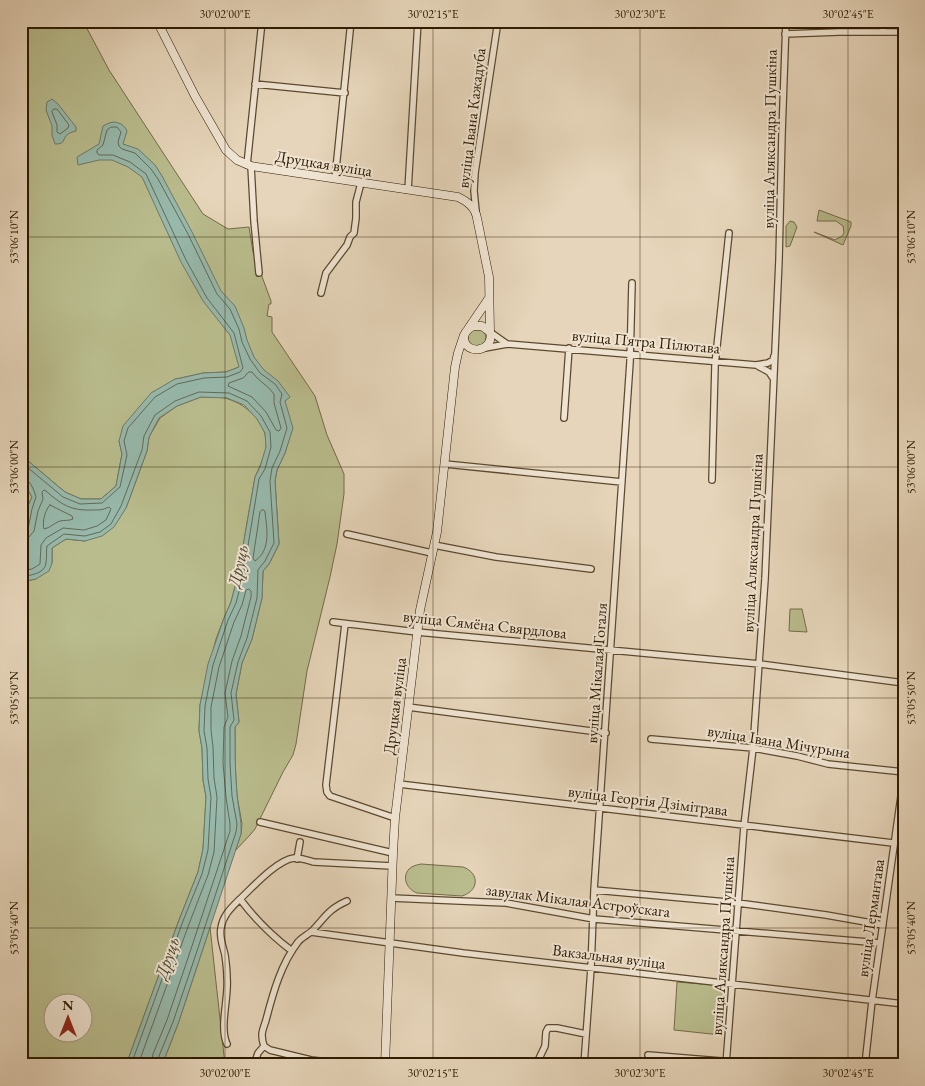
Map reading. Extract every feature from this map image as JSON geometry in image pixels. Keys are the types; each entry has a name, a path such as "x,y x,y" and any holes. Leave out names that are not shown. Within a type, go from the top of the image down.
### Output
{"main road":[{"name":"Друцкая вуліца","path":"158,24 226,150 236,160 249,165 458,198 474,208 489,277 491,340 485,348"},
{"name":"Друцкая вуліца","path":"385,1065 395,818 417,632 437,532 458,353 466,333 489,298"},
{"path":"475,349 467,346 465,342 466,333 473,326 486,328 490,332"},
{"path":"458,353 485,348"}],"street":[{"path":"158,24 182,21"},
{"path":"259,273 249,165 262,21"},
{"path":"336,179 351,21"},
{"path":"408,190 418,21"},
{"name":"вуліца Івана Кажадуба","path":"477,218 474,191 475,173 498,21"},
{"name":"вуліца Аляксандра Пушкіна","path":"727,1063 744,826 760,664 759,653 765,579 773,379 776,352 786,21"},
{"path":"883,21 883,32"},
{"path":"785,34 904,32"},
{"path":"255,84 344,93"},
{"path":"321,294 326,273 354,233 356,202 361,183"},
{"path":"712,480 716,362 730,233"},
{"name":"вуліца Мікалая Гогаля","path":"584,1065 630,354 632,282"},
{"path":"490,332 507,344"},
{"name":"вуліца Пятра Пілютава","path":"485,348 507,344 756,365"},
{"path":"564,418 569,348"},
{"path":"756,365 773,360 776,352"},
{"path":"756,365 769,372 773,379"},
{"path":"445,464 622,482"},
{"path":"347,534 433,549 591,569"},
{"name":"вуліца Сямёна Свярдлова","path":"332,622 417,632 760,664 904,683"},
{"path":"345,624 326,792 330,796 395,818"},
{"path":"408,707 606,733"},
{"name":"вуліца Івана Мічурына","path":"651,739 753,748 828,764 904,773"},
{"name":"вуліца Лермантава","path":"865,1065 893,843 904,773"},
{"name":"вуліца Георгія Дзімітрава","path":"399,784 893,843"},
{"path":"260,822 393,853"},
{"path":"297,859 300,842"},
{"path":"226,1044 224,1029 227,979 225,954 221,944 220,931 227,912 279,864 293,858 314,862 392,866"},
{"path":"594,890 738,904 826,915 883,925"},
{"name":"завулак Мікалая Астроўскага","path":"391,898 506,903 594,919 880,943"},
{"path":"240,899 256,920 292,951"},
{"path":"347,901 336,906 311,932 299,941 292,951 272,998 262,1034 264,1046 270,1050 311,1060 354,1065"},
{"name":"Вакзальная вуліца","path":"311,932 463,954 904,1004"},
{"path":"536,1065 545,1046 548,1028 586,1034"},
{"path":"254,1065 258,1053 264,1046"},
{"path":"648,1055 727,1063 770,1065"},
{"path":"659,1065 660,1056"}],"green space":[{"path":"21,21 83,21 109,70 203,214 228,229 249,227 253,252 271,301 267,316 272,317 272,332 315,396 327,435 344,474 344,494 337,544 307,671 293,755 255,829 235,851 241,834 242,824 237,796 235,762 235,727 239,722 236,694 242,663 252,639 262,598 263,571 269,564 279,544 275,481 292,428 284,401 239,367 226,372 203,373 175,379 119,441 122,454 116,486 101,499 81,499 65,492 21,455"},
{"path":"819,210 851,222 843,245 814,232 835,240 844,233 843,226 836,221 817,221"},
{"path":"790,221 794,222 797,227 790,246 786,247 786,226"},
{"path":"477,329 483,332 486,338 483,344 477,347 471,344 468,338 471,332"},
{"path":"201,397 228,399 243,406 256,417 261,424 266,440 265,452 255,477 238,575 231,602 216,639 200,705 199,731 206,797 203,849 198,872 126,1065 21,1065 21,582 36,579 52,563 52,548 66,539 85,541 126,508 147,451 149,437 160,418 177,406"},
{"path":"21,481 32,497 27,508 24,527 21,530"},
{"path":"790,609 802,609 807,632 789,631"},
{"path":"421,864 463,867 469,870 475,877 474,886 468,894 462,896 417,893 408,886 406,876 410,868"},
{"path":"210,927 225,1065 162,1065 178,1024"},
{"path":"677,982 726,986 721,1035 674,1030"}],"water":[{"path":"52,99 76,127 76,131 68,134 60,144 55,144 52,126 46,110 47,102"},
{"name":"Друць","path":"114,122 125,127 127,131 123,144 138,149 155,165 162,176 221,291 235,306 254,357 264,370 278,381 290,397 285,401 293,428 277,470 275,481 279,544 269,564 263,571 262,598 252,639 242,663 236,694 239,722 235,727 235,769 241,834 178,1024 162,1065 126,1065 198,872 203,849 206,797 199,731 200,705 208,664 231,602 238,575 255,477 266,447 265,433 257,419 244,405 227,398 201,397 177,406 159,418 149,437 147,451 126,508 114,527 102,536 85,541 66,539 52,548 52,563 49,571 36,579 21,582 21,530 24,526 27,508 32,497 21,481 21,455 65,492 81,499 101,499 116,486 122,454 119,441 123,426 151,393 175,379 203,373 226,372 239,367 230,335 203,301 181,262 142,177 128,167 112,160 99,160 78,165 77,157 99,144 103,126"}]}
